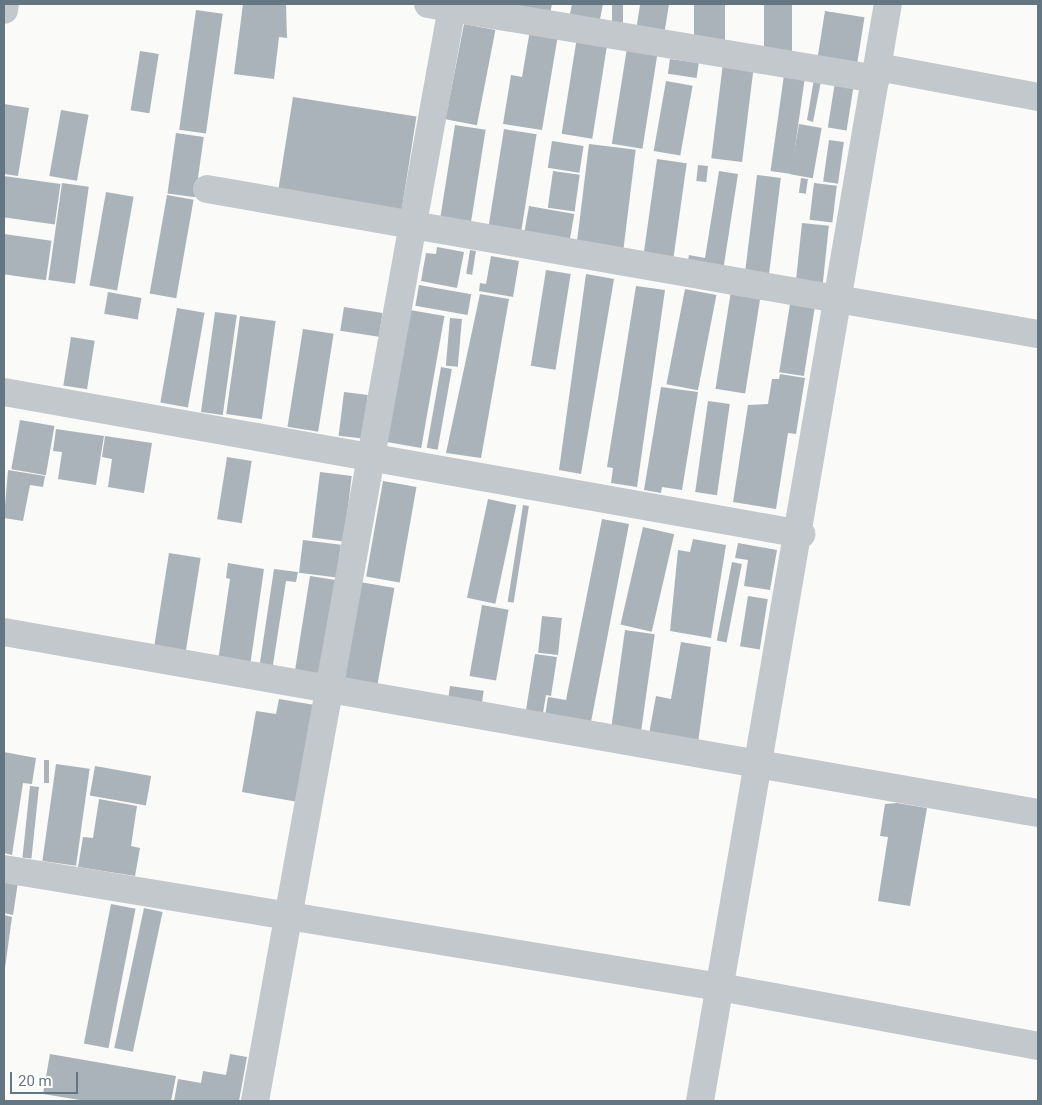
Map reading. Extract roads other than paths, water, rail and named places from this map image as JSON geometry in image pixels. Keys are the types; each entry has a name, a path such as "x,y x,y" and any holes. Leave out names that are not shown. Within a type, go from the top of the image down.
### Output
{"street":[{"path":"4,10 5,4"},
{"path":"700,1101 801,534 888,4"},
{"path":"255,1101 372,456 416,225 440,6 1038,97"},
{"path":"207,189 841,298 1038,334"},
{"path":"4,392 372,456 801,534"},
{"path":"4,632 330,691 759,762 1038,813"},
{"path":"4,869 720,987 1038,1046"}]}
